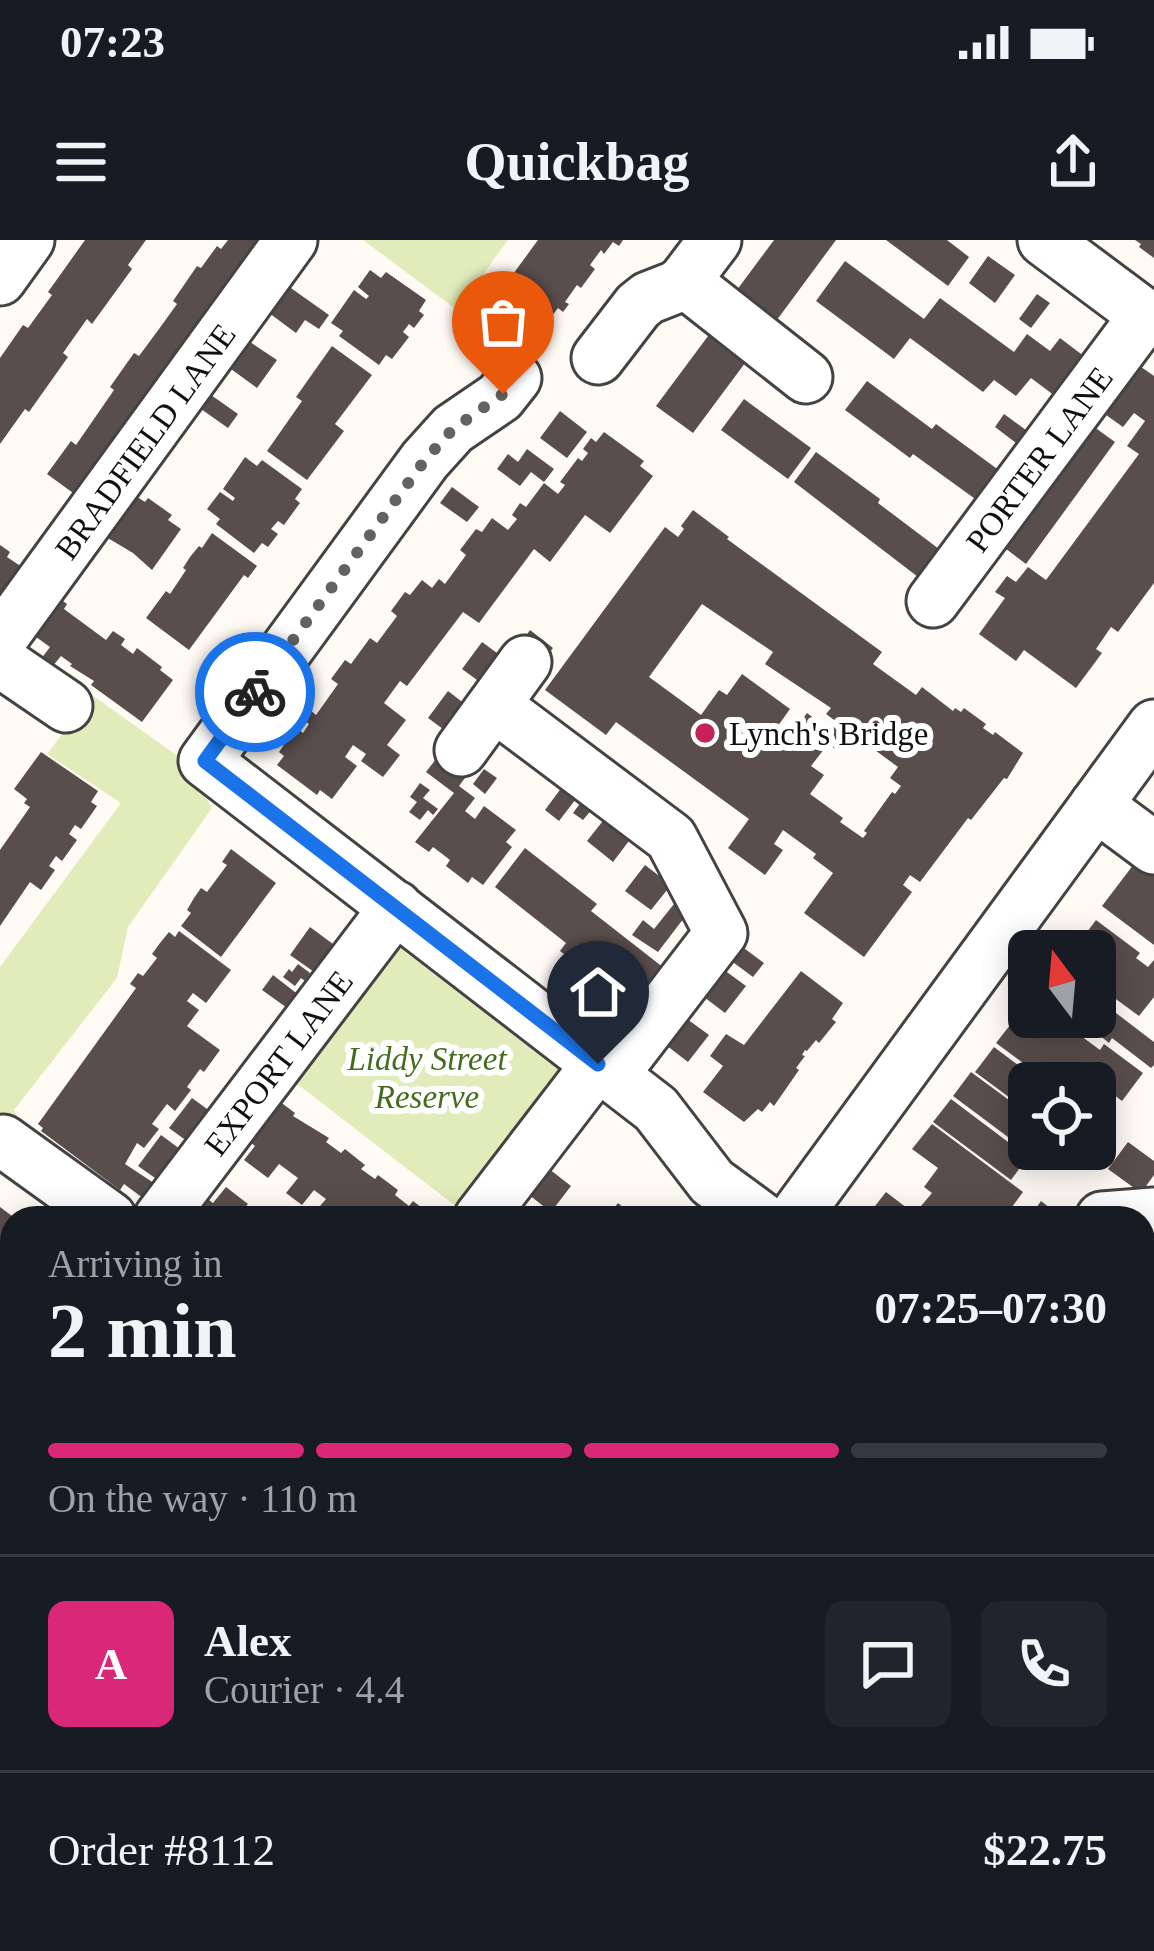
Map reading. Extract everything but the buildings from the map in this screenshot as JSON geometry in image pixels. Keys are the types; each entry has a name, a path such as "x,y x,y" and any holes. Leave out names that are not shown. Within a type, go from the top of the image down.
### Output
{"street":[{"path":"0,279 28,240"},
{"name":"BRADFIELD LANE","path":"0,640 291,240"},
{"path":"598,358 638,306 684,281 715,240"},
{"path":"1044,240 1149,319"},
{"path":"684,281 806,377"},
{"name":"PORTER LANE","path":"933,601 1149,319"},
{"path":"515,378 500,398 453,429 425,460 205,761 605,1069 663,1117 717,1187 744,1206"},
{"path":"0,661 66,706"},
{"path":"461,750 525,662"},
{"path":"490,1206 721,933 674,840 494,705"},
{"path":"803,1206 1154,726"},
{"path":"1096,806 1154,848"},
{"name":"EXPORT LANE","path":"169,1206 396,907"},
{"path":"3,1141 93,1206"}],"green space":[{"path":"363,240 508,240 457,310"},
{"path":"92,695 186,762 212,808 128,927 117,978 14,1110 27,1132 0,1170 0,967 121,803 47,754"},
{"name":"Liddy Street Reserve","path":"392,942 567,1076 466,1206 456,1206 288,1077"}],"way so far":[{"path":"255,692 425,460 453,429 503,394"}],"place":[{"name":"Lynch's Bridge","path":"705,733"}],"route":[{"path":"255,692 205,761 598,1064"}]}
